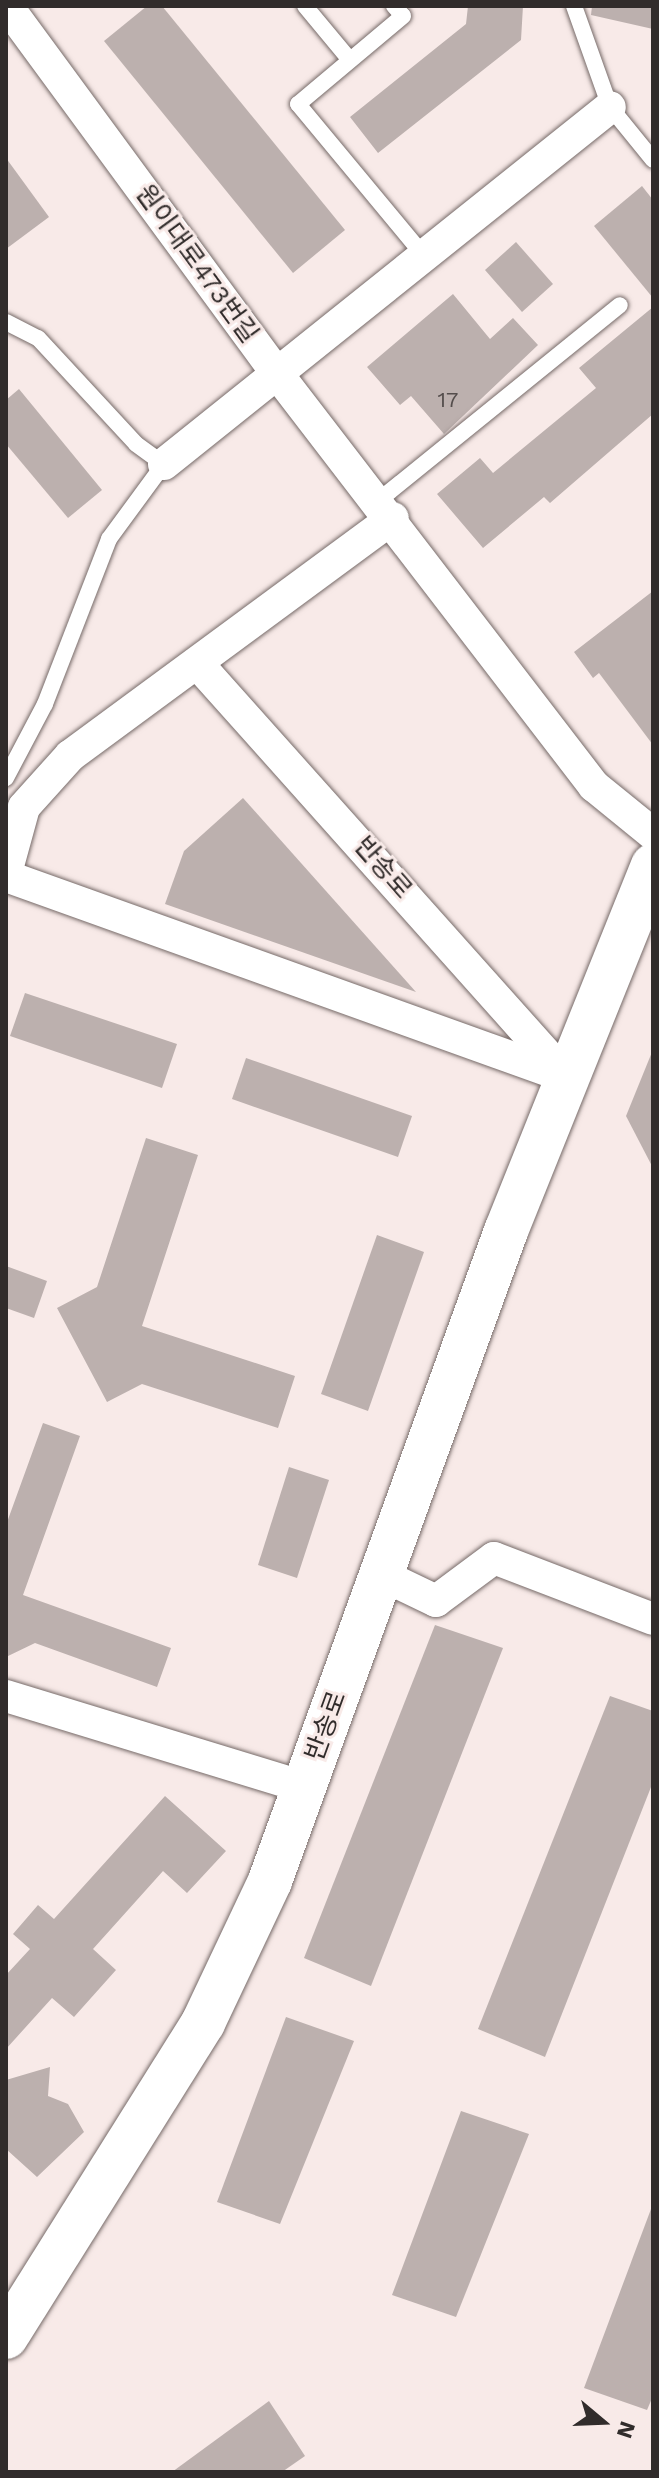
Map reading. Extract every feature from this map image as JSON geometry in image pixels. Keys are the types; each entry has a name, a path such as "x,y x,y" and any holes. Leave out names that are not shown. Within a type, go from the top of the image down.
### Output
{"street":[{"name":"원이대로473번길","path":"7,6 279,376 386,509 594,786 653,834"},
{"path":"164,464 279,376 610,107"},
{"path":"386,509 197,663 70,756 24,807 6,875 566,1077"},
{"name":"반송로","path":"197,663 566,1077"},
{"name":"반송로","path":"6,2337 203,2023 270,1881 566,1077 653,865"},
{"path":"382,1575 436,1601 494,1558 653,1619"},
{"path":"6,1696 304,1787"}],"lane":[{"path":"305,6 350,60"},
{"path":"394,6 403,16 298,104 425,257"},
{"path":"574,6 610,107 653,160"},
{"path":"386,509 620,305"},
{"path":"6,322 38,338 136,444 164,464 109,539 45,704 6,778"}],"building":[{"path":"147,6 162,6 345,230 293,273 104,41"},
{"path":"468,6 523,6 521,40 378,153 350,117 466,24"},
{"path":"592,6 653,6 653,29 591,15"},
{"path":"6,158 49,217 6,249"},
{"path":"642,186 653,200 653,298 594,226"},
{"path":"516,242 553,284 522,312 485,270"},
{"path":"453,294 490,339 513,318 538,345 444,434 411,396 400,405 367,367"},
{"path":"653,307 653,414 550,503 544,497 483,548 437,494 480,458 493,473 596,388 579,368"},
{"path":"19,389 102,490 68,518 6,444 6,400"},
{"path":"653,591 653,745 599,673 593,678 574,652"},
{"path":"243,798 416,992 165,904 184,851"},
{"path":"25,993 177,1044 162,1088 10,1036"},
{"path":"653,1053 653,1168 626,1116"},
{"path":"246,1058 412,1116 398,1157 232,1099"},
{"path":"146,1138 198,1155 142,1326 295,1376 278,1428 142,1384 107,1402 57,1308 97,1287"},
{"path":"377,1235 424,1252 368,1411 321,1394"},
{"path":"6,1266 47,1281 34,1318 6,1308"},
{"path":"43,1423 80,1436 23,1595 171,1648 157,1687 35,1643 6,1657 6,1525"},
{"path":"289,1467 329,1480 297,1578 258,1565"},
{"path":"435,1625 503,1648 371,1986 304,1958"},
{"path":"610,1696 653,1711 653,1782 545,2057 478,2029"},
{"path":"165,1796 226,1851 187,1893 163,1871 93,1949 116,1970 74,2017 52,1998 6,2049 6,1975 30,1949 13,1934 38,1905 54,1919"},
{"path":"286,2017 354,2041 280,2224 217,2202"},
{"path":"50,2067 48,2096 68,2104 84,2132 37,2177 6,2149 6,2080"},
{"path":"461,2111 529,2134 456,2317 392,2295"},
{"path":"651,2209 653,2396 647,2410 584,2388"},
{"path":"269,2401 305,2456 282,2472 172,2472"}]}
